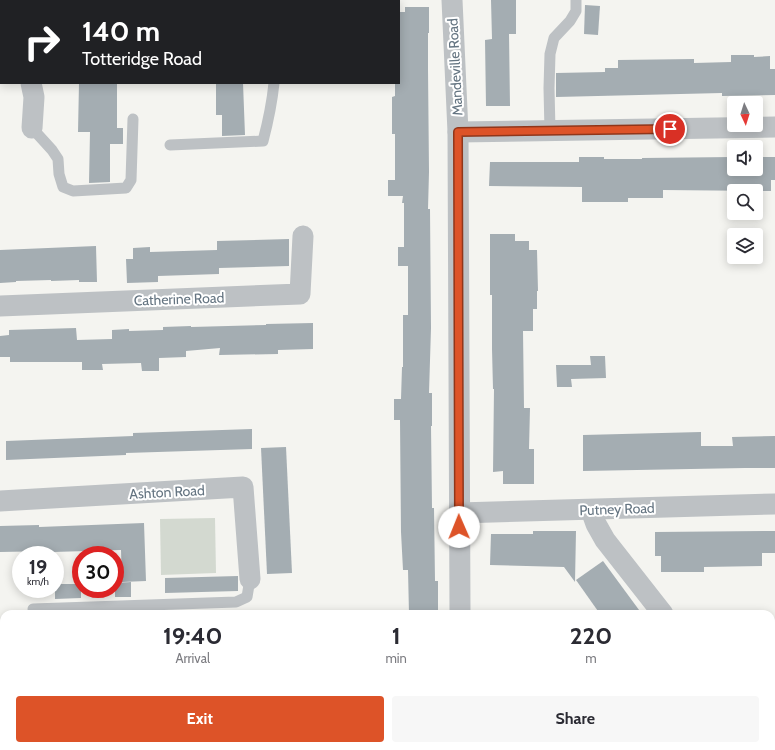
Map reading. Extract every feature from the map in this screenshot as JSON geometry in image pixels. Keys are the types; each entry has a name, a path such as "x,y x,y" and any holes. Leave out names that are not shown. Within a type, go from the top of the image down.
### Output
{"street":[{"name":"Mandeville Road","path":"452,0 458,132 460,610"},
{"path":"31,84 34,97 32,128"},
{"path":"458,132 775,127"},
{"name":"Catherine Road","path":"0,306 300,294 303,236"},
{"name":"Ashton Road","path":"0,500 243,488 250,579"},
{"name":"Putney Road","path":"459,513 775,504"},
{"path":"591,510 596,524 605,540 660,610"}],"lane":[{"path":"550,131 550,54 554,38 570,21 576,11 576,0"},
{"path":"170,145 263,141 272,102 274,84"},
{"path":"32,128 58,159 59,174 63,188 73,191 126,188 131,180 133,119"},
{"path":"33,609 236,602 247,596 250,579"}],"shaded area":[{"path":"215,518 216,573 161,575 160,519"}],"building":[{"path":"491,0 516,0 516,34 509,34 510,106 486,106 485,40 492,39"},
{"path":"585,5 600,6 598,35 584,34"},
{"path":"405,7 429,7 428,209 430,209 431,328 429,393 432,393 432,508 434,508 435,581 438,581 438,610 409,610 408,570 403,570 401,532 400,420 394,420 394,399 401,399 403,367 403,315 408,315 408,266 398,266 398,247 404,247 403,196 388,196 388,180 395,180 395,134 392,134 392,97 395,96 395,84 400,84 400,12 405,12"},
{"path":"731,55 754,55 754,57 770,56 770,69 775,69 775,95 722,96 722,93 556,97 556,73 605,72 605,68 618,68 618,60 694,59 694,63 731,62"},
{"path":"79,84 117,84 117,128 123,128 123,144 110,144 110,182 89,183 90,132 78,132"},
{"path":"216,84 243,84 245,135 222,136 222,115 216,115"},
{"path":"579,157 604,157 604,159 727,157 727,176 763,176 763,157 775,157 775,180 771,180 771,191 763,191 763,184 727,184 727,191 663,190 663,198 628,198 628,202 582,202 582,187 489,186 490,162 579,162"},
{"path":"490,234 515,234 515,241 529,241 529,250 537,250 537,309 533,309 533,331 523,331 524,408 530,408 529,449 534,449 534,484 503,484 503,471 493,472 494,389 492,295 490,295"},
{"path":"289,239 289,266 219,268 219,274 158,276 158,282 127,283 126,259 133,259 133,248 150,247 150,252 217,250 217,241"},
{"path":"96,246 97,282 79,282 79,280 51,280 0,283 0,250"},
{"path":"313,323 313,349 278,350 278,354 219,355 220,348 186,351 186,357 159,358 159,371 142,371 141,363 102,364 103,370 82,370 82,362 10,362 10,357 0,357 0,336 9,335 9,330 76,328 77,340 112,339 112,330 163,330 163,327"},
{"path":"590,356 605,356 606,378 571,379 572,387 557,387 556,365 591,365"},
{"path":"252,429 252,449 126,453 126,455 6,460 6,441 133,436 133,433"},
{"path":"701,432 701,446 733,446 732,437 775,436 775,468 583,471 583,435"},
{"path":"286,447 292,573 267,574 261,448"},
{"path":"144,523 146,581 124,582 124,546 72,546 72,551 64,552 64,546 12,546 12,552 0,552 0,526 39,525 39,527"},
{"path":"533,531 576,531 575,582 564,567 490,565 491,534 533,534"},
{"path":"775,531 775,553 762,553 762,566 704,567 704,572 661,572 661,556 655,556 655,532"},
{"path":"603,561 639,610 597,610 576,580"},
{"path":"238,576 238,591 165,593 165,578"},
{"path":"124,582 131,582 131,597 124,597"},
{"path":"64,584 72,584 72,598 81,598 55,599 64,598"}],"route":[{"path":"459,527 458,132 670,129"}]}
